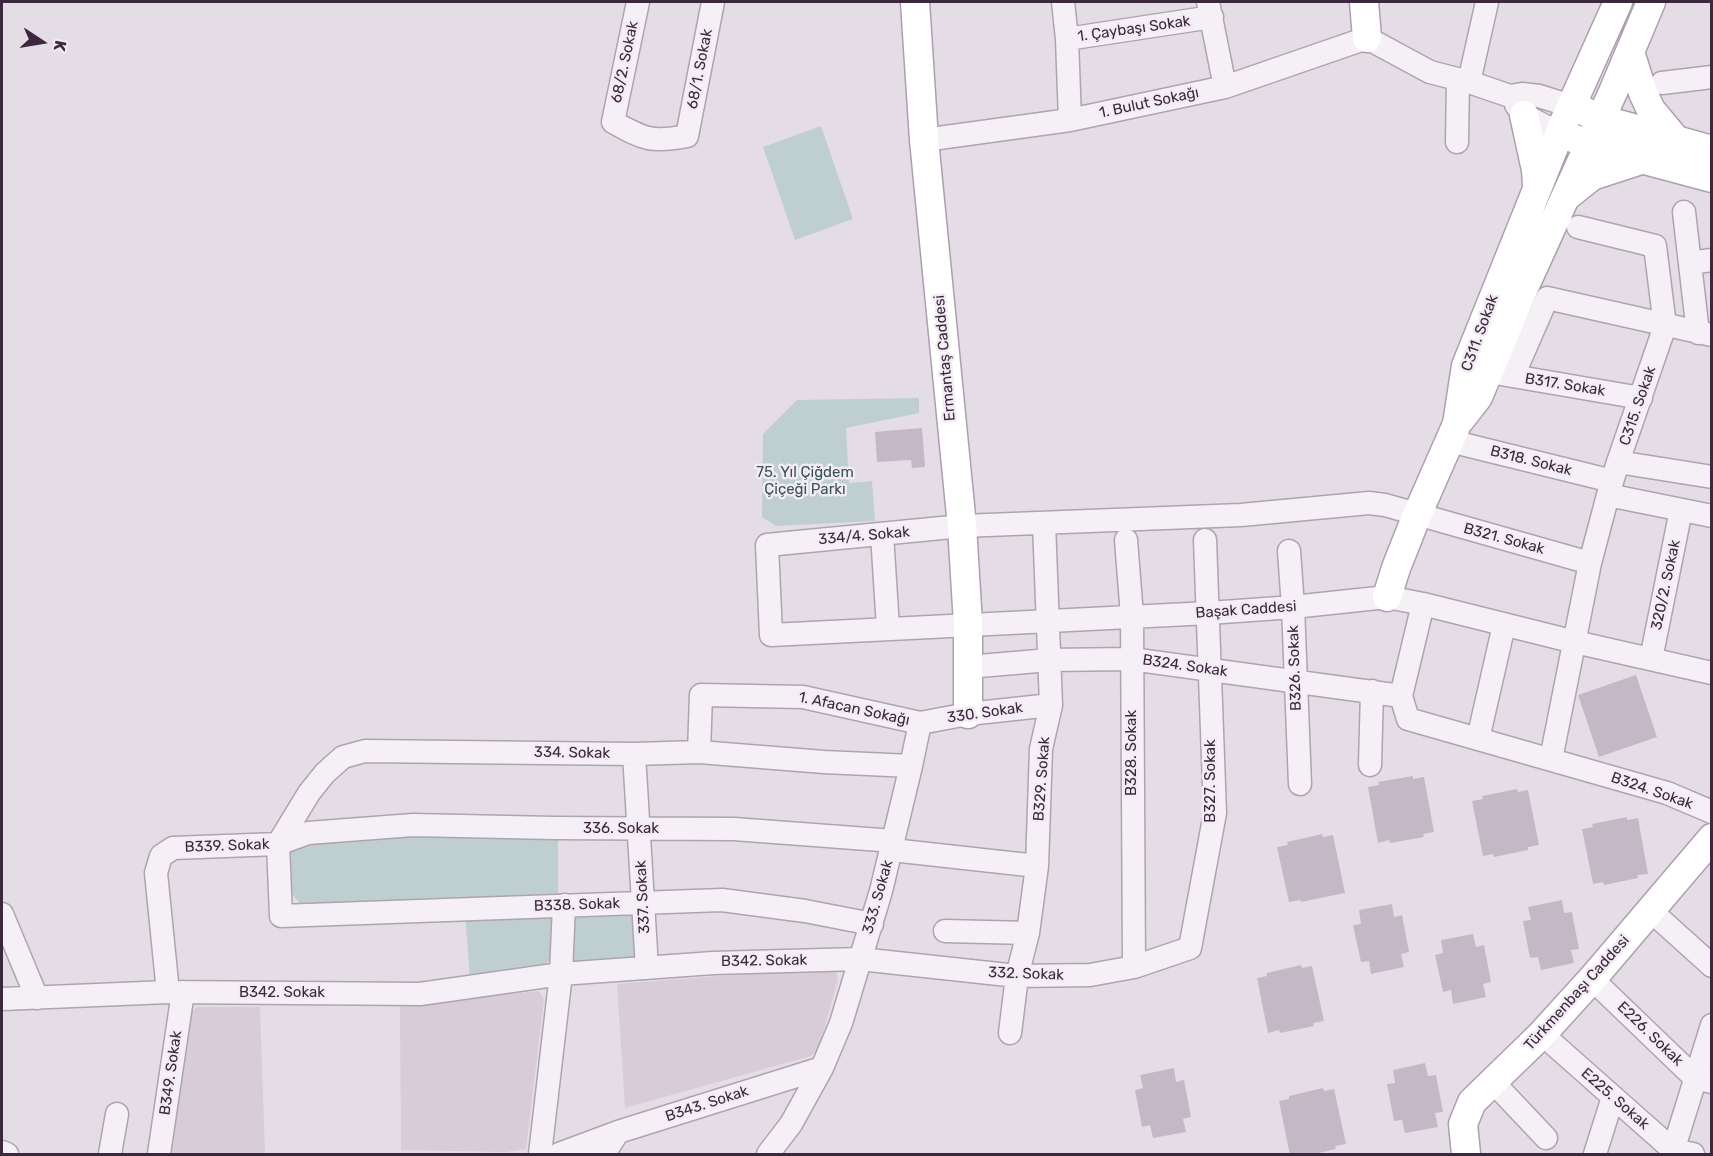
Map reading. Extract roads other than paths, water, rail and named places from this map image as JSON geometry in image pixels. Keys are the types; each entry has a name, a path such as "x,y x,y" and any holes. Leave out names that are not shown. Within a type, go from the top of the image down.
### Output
{"main road":[{"name":"Ermantaş Caddesi","path":"915,2 924,140 962,526 968,624 968,714"},
{"path":"1364,2 1367,38"},
{"name":"C311. Sokak","path":"1387,597 1417,515 1454,432 1466,366 1559,133 1618,2"},
{"path":"1454,432 1478,397 1501,374 1523,290 1567,196 1651,2"},
{"path":"1626,61 1651,110 1676,140"},
{"path":"1517,106 1536,170 1537,187"},
{"path":"1571,106 1594,132 1649,160 1712,178"},
{"path":"1559,133 1594,132 1676,140 1712,150"},
{"path":"1567,196 1592,176 1649,160"},
{"name":"Türkmenbaşı Caddesi","path":"1466,1155 1463,1124 1472,1102 1542,1034 1592,979 1712,838"}],"street":[{"name":"68/2. Sokak","path":"638,2 613,122 640,137 664,140 687,136"},
{"name":"68/1. Sokak","path":"687,136 713,2"},
{"path":"1063,2 1066,39"},
{"path":"1457,141 1463,80 1487,2"},
{"path":"1210,9 1225,87"},
{"name":"1. Çaybaşı Sokak","path":"1070,120 1066,39 1210,9"},
{"name":"1. Bulut Sokağı","path":"924,140 1070,120 1225,87 1367,38"},
{"path":"1367,38 1430,72 1463,80 1517,106 1559,133"},
{"path":"1662,83 1712,77"},
{"path":"1517,106 1522,94 1539,96 1571,106"},
{"path":"1501,374 1547,298 1705,334 1701,262 1684,212"},
{"name":"C315. Sokak","path":"1551,759 1590,563 1613,479 1665,326 1654,246 1578,227"},
{"name":"B317. Sokak","path":"1501,374 1641,398"},
{"name":"B318. Sokak","path":"1454,432 1613,479"},
{"path":"1613,479 1712,477"},
{"path":"1613,479 1681,510 1712,516"},
{"name":"B321. Sokak","path":"1044,523 1241,515 1369,503 1385,505 1590,563"},
{"name":"320/2. Sokak","path":"1651,659 1681,510"},
{"name":"334/4. Sokak","path":"771,635 767,545 962,526 1044,523"},
{"name":"B329. Sokak","path":"1010,1033 1017,976 1028,933 1037,866 1041,749 1051,705 1044,523"},
{"path":"882,534 888,628"},
{"name":"B328. Sokak","path":"1126,540 1132,616 1134,967"},
{"name":"B327. Sokak","path":"1190,948 1215,813 1205,540"},
{"name":"B326. Sokak","path":"1289,551 1300,784"},
{"name":"Başak Caddesi","path":"771,635 1209,613 1387,597 1712,674"},
{"path":"1401,696 1423,604"},
{"path":"1478,739 1504,625"},
{"name":"B324. Sokak","path":"968,667 1049,660 1131,659 1401,696 1408,719 1667,793 1712,812"},
{"path":"1370,765 1372,691"},
{"name":"1. Afacan Sokağı","path":"699,752 701,695 804,697 920,723"},
{"name":"330. Sokak","path":"920,723 968,714 1051,705"},
{"name":"333. Sokak","path":"768,1155 791,1124 822,1068 841,1023 872,924 893,845 920,723"},
{"name":"334. Sokak","path":"278,844 309,793 325,773 343,757 365,751 634,754 699,752 911,766"},
{"name":"337. Sokak","path":"634,754 646,968"},
{"name":"336. Sokak","path":"348,830 412,825 734,829 893,845 1037,866"},
{"name":"B339. Sokak","path":"156,873 160,856 173,848 278,844 308,833 348,830"},
{"name":"B339. Sokak","path":"278,844 281,916"},
{"name":"B349. Sokak","path":"156,873 176,992 159,1155"},
{"name":"B338. Sokak","path":"281,916 722,900 805,911 872,924"},
{"path":"540,1155 561,974 564,905"},
{"path":"1651,911 1712,966"},
{"path":"2,914 37,998"},
{"path":"945,931 1028,933"},
{"name":"332. Sokak","path":"860,959 1017,976 1090,975 1134,967 1190,948"},
{"name":"B342. Sokak","path":"2,999 176,992 420,994 561,974 713,963 860,959"},
{"name":"E226. Sokak","path":"1592,979 1703,1080"},
{"path":"1680,1153 1703,1080 1712,1025"},
{"name":"E225. Sokak","path":"1542,1034 1680,1153"},
{"name":"B343. Sokak","path":"559,1155 618,1132 822,1068"},
{"path":"1493,1082 1546,1138"},
{"path":"1595,1155 1613,1097"},
{"path":"110,1155 117,1113"},
{"path":"604,1155 618,1132"},
{"path":"2,1152 7,1155"}],"park label":[{"name":"75. Yıl Çiğdem Çiçeği Parkı","path":"805,482"}]}
